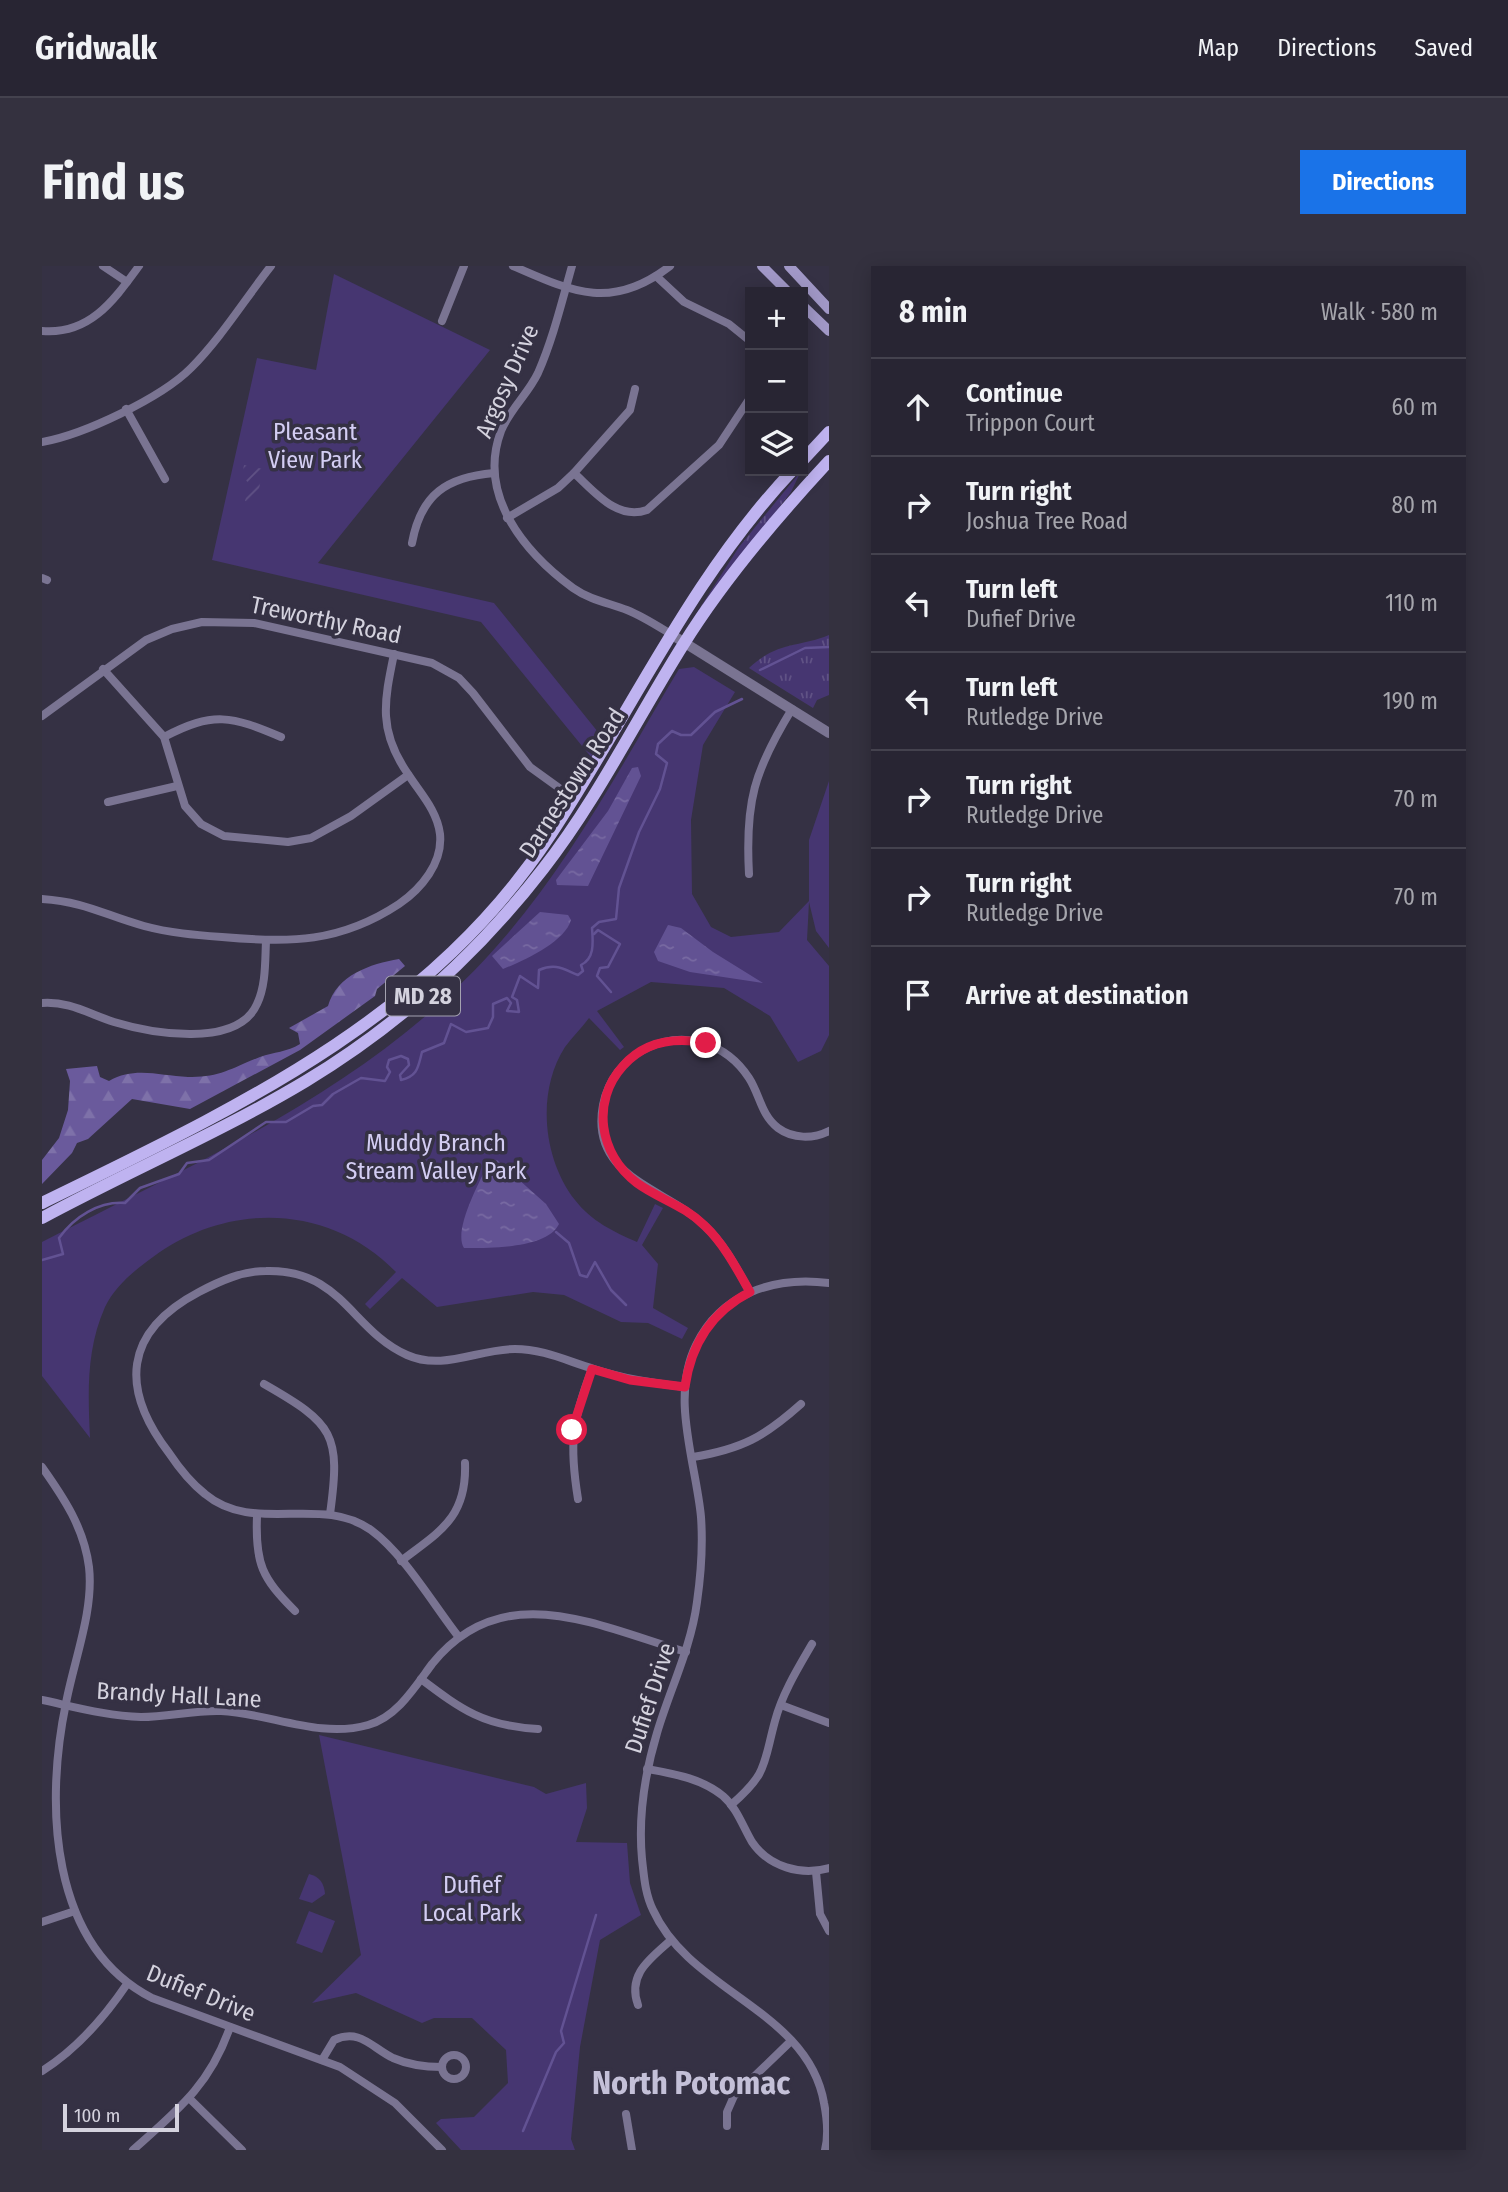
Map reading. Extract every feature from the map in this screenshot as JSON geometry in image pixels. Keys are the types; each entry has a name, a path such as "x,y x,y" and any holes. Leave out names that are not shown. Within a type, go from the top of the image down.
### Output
{"main road":[{"path":"762,266 783,287"},
{"path":"789,266 829,309"},
{"path":"808,311 829,331"},
{"path":"808,455 829,432"},
{"name":"Darnestown Road","path":"42,1218 306,1081 364,1043 425,995 476,946 544,868 587,807 684,643 755,545 829,461"},
{"name":"Darnestown Road","path":"42,1203 304,1068 365,1027 424,978 482,922 533,859 573,798 669,633 706,580 788,476"}],"street":[{"path":"103,266 127,282"},
{"path":"42,331 64,330 96,317 117,298 139,266"},
{"path":"42,443 78,432 164,390 191,368 271,266"},
{"path":"442,321 464,266"},
{"path":"513,266 565,289 592,295 636,287 670,266"},
{"name":"Argosy Drive","path":"572,266 538,373 502,429 494,473 499,502 522,540 572,587 595,600 629,611 669,633"},
{"path":"656,276 684,302 729,324 745,337"},
{"path":"507,518 558,488 574,473 630,410 635,389"},
{"path":"574,473 613,507 631,513 647,510 719,445 745,406"},
{"path":"126,409 164,479"},
{"path":"412,543 416,520 443,486 463,476 494,473"},
{"name":"Treworthy Road","path":"42,716 103,668 146,640 202,622 254,623 432,663 459,678 530,767 573,798"},
{"path":"669,633 829,733"},
{"path":"42,899 95,907 141,925 173,933 266,941 304,940 347,931 381,916 422,885 437,859 440,831 434,813 391,748 385,721 385,701 394,654"},
{"path":"103,668 164,737 175,766 177,786 190,812 201,824 223,836 288,842 322,834 408,775"},
{"path":"749,874 748,821 752,790 771,743 792,709"},
{"path":"164,737 192,722 219,718 245,721 281,737"},
{"path":"108,802 177,786"},
{"path":"42,1003 71,1005 138,1029 209,1033 230,1029 249,1017 257,1005 263,984 266,941"},
{"path":"750,1292 722,1244 704,1225 676,1203 638,1184 618,1166 602,1125 603,1106 610,1084 630,1058 658,1042 688,1040 706,1043 737,1063 750,1080 765,1114 779,1129 802,1137 818,1136 829,1131"},
{"path":"458,1636 401,1561 370,1530 330,1514 309,1512 257,1516 216,1502 192,1483 149,1428 136,1389 136,1369 151,1330 165,1313 217,1282 264,1271 293,1273 310,1279 342,1298 392,1347 424,1360 434,1362 514,1349 534,1350 630,1380 685,1387"},
{"name":"Dufief Drive","path":"825,2150 828,2120 822,2089 814,2069 778,2026 697,1968 671,1940 652,1909 643,1872 641,1818 647,1769 686,1652 697,1604 702,1558 701,1517 685,1387 694,1348 721,1311 750,1292 778,1282 802,1280 829,1283"},
{"path":"578,1499 572,1460 572,1430 592,1369"},
{"path":"264,1384 303,1406 317,1417 329,1435 336,1470 330,1514"},
{"path":"692,1457 726,1452 750,1443 773,1429 801,1404"},
{"path":"401,1561 440,1531 458,1509 465,1482 464,1463"},
{"name":"Dufief Drive","path":"42,1467 75,1517 89,1567 86,1609 57,1755 57,1814 67,1885 75,1911 94,1951 127,1984 152,1998 340,2067 395,2103 442,2150"},
{"path":"257,1516 258,1562 271,1587 295,1611"},
{"name":"Brandy Hall Lane","path":"42,1700 124,1716 218,1711 310,1727 354,1728 370,1724 393,1711 458,1636 496,1618 551,1613 686,1652"},
{"path":"731,1805 753,1786 763,1771 781,1705 812,1643"},
{"path":"421,1679 463,1710 485,1721 538,1729"},
{"path":"781,1705 829,1723"},
{"path":"647,1769 701,1782 731,1805 753,1844 772,1862 796,1871 817,1872 829,1868"},
{"path":"817,1872 820,1914 829,1931"},
{"path":"42,1922 75,1911"},
{"path":"638,2005 634,1984 637,1974 671,1940"},
{"path":"42,2071 74,2047 103,2017 127,1984"},
{"path":"132,2150 190,2099 215,2066 230,2027"},
{"path":"322,2060 334,2040 350,2035 368,2040 403,2062 442,2067"},
{"path":"727,2126 727,2112 734,2096 791,2041"},
{"path":"190,2099 242,2150"},
{"path":"626,2114 632,2150"}],"green space":[{"name":"Pleasant View Park","path":"334,274 490,350 318,563 494,603 602,737 591,757 481,622 212,560 257,358 316,370"},
{"path":"244,465 263,469 256,504 245,501 249,484 242,475"},
{"path":"799,476 791,492 691,622 739,547"},
{"path":"829,635 829,695 817,700 813,708 749,668 769,653"},
{"name":"Muddy Branch Stream Valley Park","path":"694,667 735,692 703,745 691,820 692,894 711,927 731,937 779,932 809,901 809,840 829,781 829,948 816,931 809,902 807,940 829,966 829,1035 821,1051 798,1062 770,1016 724,988 651,982 597,1011 624,1047 620,1050 589,1018 565,1047 556,1065 547,1104 547,1125 550,1145 564,1183 588,1214 611,1230 637,1242 655,1204 663,1208 642,1245 658,1264 653,1308 688,1328 682,1339 648,1323 621,1322 564,1295 533,1292 437,1307 402,1278 370,1309 365,1304 396,1272 370,1250 341,1233 310,1223 278,1218 245,1219 213,1226 182,1239 139,1267 114,1292 99,1323 91,1355 90,1438 42,1376 42,1242 228,1147 288,1113 347,1076 402,1035 455,990 503,939 552,876 597,808 679,669"},
{"path":"399,959 405,966 377,989 375,996 300,1050 190,1109 132,1099 88,1139 77,1143 72,1153 42,1184 42,1160 59,1138 68,1110 70,1081 66,1069 97,1066 100,1077 109,1081 119,1076 138,1073 199,1077 225,1072 300,1044 298,1033 289,1028 328,1006 339,986 356,973"},
{"name":"Dufief Local Park","path":"319,1735 534,1787 546,1794 586,1783 587,1808 576,1842 627,1843 630,1883 641,1915 600,1940 580,2047 571,2139 575,2150 461,2150 436,2123 441,2119 474,2117 508,2083 506,2050 472,2018 434,2018 422,2023 356,1993 312,2003 361,1955"},
{"path":"309,1874 321,1881 325,1894 312,1903 299,1899"},
{"path":"309,1911 335,1921 322,1953 296,1943"}],"water":[{"path":"638,767 641,776 588,886 557,885 556,880 608,811 632,768"},
{"path":"540,912 568,915 571,920 561,936 552,943 532,956 503,969 492,956"},
{"path":"668,925 681,928 713,952 763,983 690,972 658,961 654,952"},
{"path":"497,1160 546,1204 559,1224 552,1232 530,1243 464,1248 462,1230 468,1207 487,1166"}],"waterway":[{"path":"760,670 805,648 829,647"},
{"path":"42,1260 63,1254 59,1238 72,1223 88,1212 106,1205 125,1203 140,1188 179,1174 187,1163 209,1160 266,1122 286,1122 313,1106 322,1105 333,1094 361,1078 385,1081 390,1072 387,1067 389,1060 401,1056 408,1059 409,1065 400,1075 401,1080 411,1076 422,1052 444,1043 451,1024 466,1032 488,1028 493,1017 493,1004 507,998 511,1003 507,1011 519,1012 517,1000 512,997 520,976 538,988 539,970 555,967 578,975 583,971 581,965 589,958 592,949 592,928 599,922 616,919 619,888 639,832 660,789 667,763 656,754 658,744 672,731 691,735 715,712 742,699"},
{"path":"594,934 598,930 620,944 608,967 600,968 597,976 611,992"},
{"path":"556,1232 569,1243 580,1275 587,1277 595,1262 611,1290 626,1305"},
{"path":"523,2131 556,2052 564,2043 561,2031 596,1915"}],"district":[{"name":"North Potomac","path":"691,2083"}],"route":[{"path":"572,1430 592,1369 630,1380 685,1387 687,1369 701,1335 721,1311 750,1292 722,1244 704,1225 676,1203 638,1184 618,1166 602,1125 603,1106 610,1084 630,1058 658,1042 688,1040 706,1043"}]}
